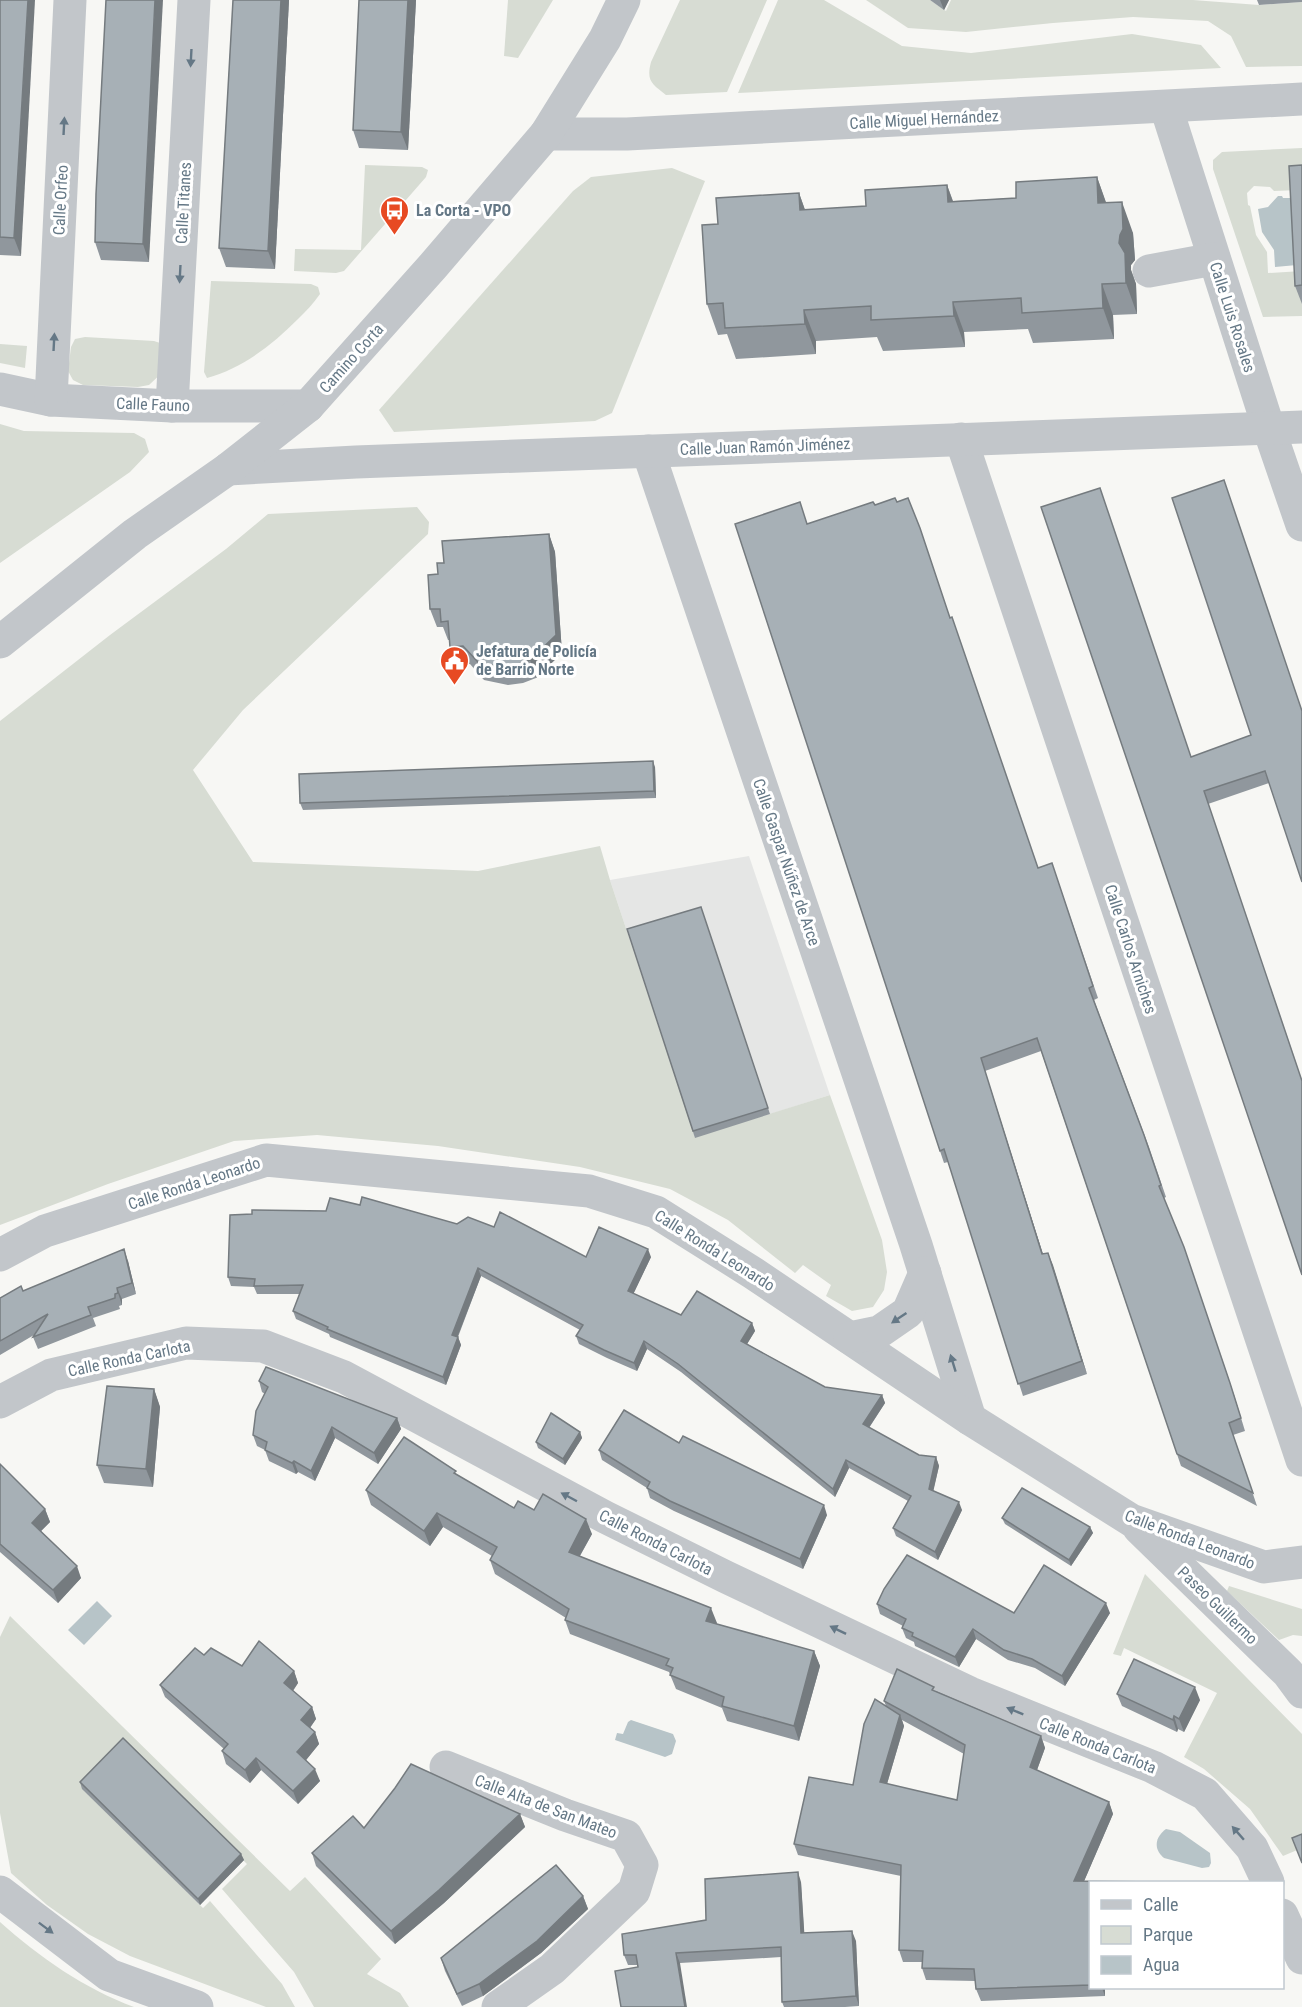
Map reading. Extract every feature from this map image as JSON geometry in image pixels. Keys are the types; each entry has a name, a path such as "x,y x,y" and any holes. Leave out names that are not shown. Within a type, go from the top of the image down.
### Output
{"street":[{"name":"Calle Orfeo","path":"51,400 70,0"},
{"name":"Calle Titanes","path":"172,406 194,0"},
{"name":"Camino Corta","path":"0,642 135,534 228,469 308,406 433,267 546,134 605,39 624,0"},
{"name":"Calle Miguel Hernández","path":"546,134 627,134 1302,99"},
{"name":"Calle Luis Rosales","path":"1166,107 1302,525"},
{"path":"1149,271 1214,259"},
{"name":"Calle Fauno","path":"0,389 51,400 172,406 308,406"},
{"name":"Calle Juan Ramón Jiménez","path":"228,469 1302,427"},
{"name":"Calle Carlos Arniches","path":"961,439 1302,1460"},
{"name":"Calle Gaspar Núñez de Arce","path":"648,451 925,1273 970,1419"},
{"name":"Calle Ronda Leonardo","path":"0,1255 45,1231 266,1160 589,1191 656,1212 753,1273 970,1419 1131,1520 1264,1567 1302,1562"},
{"path":"850,1338 879,1332 908,1312 925,1273"},
{"name":"Calle Ronda Carlota","path":"0,1402 51,1375 186,1343 263,1346 324,1369 344,1377 605,1517 726,1577 969,1693 1153,1767 1205,1794 1252,1848 1268,1881"},
{"name":"Paseo Guillermo","path":"1131,1520 1288,1673 1302,1692"},
{"name":"Calle Alta de San Mateo","path":"446,1767 566,1815 626,1836 642,1865 634,1891 552,1969 498,2007"},
{"path":"0,1892 109,1976 197,2007"},
{"path":"1284,1919 1302,1958"}],"shaded area":[{"path":"749,856 830,1095 695,1138 610,880"}],"green space":[{"path":"508,0 553,0 518,58 504,56"},
{"path":"680,0 767,0 727,92 666,95 651,82 649,74 651,62"},
{"path":"778,0 824,0 902,46 971,53 1132,34 1201,45 1221,68 738,93"},
{"path":"866,0 930,0 946,11 951,0 1193,0 1259,5 1302,2 1302,66 1246,67 1231,36 1208,21 1133,17 966,32 908,28"},
{"path":"1302,148 1302,197 1299,190 1274,191 1270,187 1254,186 1247,193 1256,235 1267,252 1268,273 1302,271 1302,316 1263,317 1213,169 1213,160 1222,152"},
{"path":"365,165 422,167 428,170 426,177 344,271 336,273 294,271 295,249 361,250"},
{"path":"672,168 705,181 612,413 595,421 394,432 379,410 573,191 591,177"},
{"path":"211,281 311,284 318,287 320,294 313,304 278,338 245,362 207,378 204,372"},
{"path":"85,337 154,341 163,344 165,370 149,385 138,387 83,385 73,380 68,371 71,347 75,339"},
{"path":"0,344 27,346 25,368 0,363"},
{"path":"0,424 24,431 134,433 145,439 149,452 130,472 0,563"},
{"path":"417,507 429,522 428,534 243,710 193,770 253,862 478,871 600,846 695,1137 830,1095 882,1240 887,1272 884,1290 873,1307 852,1311 826,1296 831,1285 803,1265 795,1273 728,1220 670,1189 580,1167 438,1146 317,1135 234,1141 108,1184 0,1225 0,721 110,635 226,549 268,514"},
{"path":"1145,1574 1302,1734 1302,1848 1283,1856 1250,1809 1204,1769 1184,1757 1217,1693 1124,1648 1121,1656 1113,1654"},
{"path":"1229,1586 1302,1609 1302,1636 1293,1635 1279,1640 1227,1591"},
{"path":"10,1616 290,1891 305,1877 381,1959 367,1974 400,1993 409,2007 314,2007 294,1972 222,1889 247,1864 126,1744 83,1789 203,1908 210,1901 282,1984 295,2007 266,2007 130,1956 88,1934 47,1905 11,1873 0,1813 0,1637"},
{"path":"0,1922 30,1948 63,1971 98,1991 134,2007 0,2007"}],"water":[{"path":"1278,196 1293,198 1297,265 1275,267 1274,250 1262,232 1258,209 1268,207"},
{"path":"97,1601 112,1616 84,1645 68,1630"},
{"path":"631,1720 673,1734 676,1741 672,1754 665,1757 615,1740 617,1733 623,1734"},
{"path":"1166,1829 1180,1832 1210,1853 1209,1867 1202,1868 1164,1858 1158,1851 1157,1843"}],"building":[{"path":"0,0 28,0 14,238 0,237"},
{"path":"106,0 155,0 143,244 95,242"},
{"path":"233,0 281,0 268,251 219,248"},
{"path":"359,0 408,0 401,132 353,130"},
{"path":"1302,165 1302,285 1295,286 1289,166"},
{"path":"1097,177 1098,203 1122,202 1123,229 1119,243 1125,253 1126,283 1102,284 1103,308 1022,313 1021,298 953,302 954,316 871,320 871,306 804,310 805,324 725,328 723,303 707,304 702,225 718,224 716,198 799,193 800,210 866,206 865,190 947,185 948,202 1016,198 1016,182"},
{"path":"1224,480 1302,711 1302,882 1265,771 1204,791 1302,1081 1302,1275 1041,507 1100,488 1191,757 1251,735 1172,498"},
{"path":"895,498 897,502 908,498 920,528 1038,868 1052,863 1093,986 1089,988 1144,1135 1161,1185 1159,1186 1184,1247 1230,1383 1241,1418 1229,1423 1253,1493 1177,1454 1037,1038 981,1058 1042,1254 1048,1253 1082,1361 1018,1384 944,1149 940,1151 735,524 800,502 807,524 873,502 875,505"},
{"path":"549,534 556,635 530,660 502,667 478,662 463,646 450,647 448,621 441,622 440,609 430,609 428,575 438,574 437,563 444,563 442,541"},
{"path":"653,761 654,791 300,803 299,774"},
{"path":"701,907 768,1108 693,1131 627,929"},
{"path":"362,1197 457,1224 468,1217 494,1227 500,1212 586,1257 599,1227 648,1249 628,1291 681,1315 697,1291 752,1323 741,1341 825,1387 882,1395 863,1424 919,1455 936,1457 929,1489 959,1502 935,1552 893,1528 911,1496 846,1460 833,1489 678,1364 644,1341 634,1363 604,1350 576,1336 583,1325 478,1268 452,1335 458,1337 443,1377 327,1329 328,1327 293,1311 303,1285 254,1286 255,1279 228,1277 230,1215 252,1214 252,1210 326,1211 330,1198 360,1205"},
{"path":"124,1249 132,1283 117,1288 118,1293 115,1294 115,1298 88,1307 91,1315 33,1337 48,1314 0,1341 0,1298 21,1286 23,1291"},
{"path":"266,1367 397,1418 374,1453 332,1427 311,1471 294,1461 292,1463 265,1450 267,1442 253,1435 256,1411 268,1387 259,1381"},
{"path":"107,1386 154,1389 146,1469 97,1465"},
{"path":"624,1410 679,1443 683,1436 824,1505 800,1559 670,1501 647,1488 650,1482 599,1450"},
{"path":"551,1413 580,1432 563,1459 536,1442"},
{"path":"404,1437 456,1471 454,1473 514,1508 518,1501 534,1510 543,1494 586,1519 569,1552 711,1608 706,1621 814,1651 794,1726 722,1706 724,1697 670,1675 673,1668 666,1665 669,1659 565,1620 569,1609 490,1560 497,1547 437,1513 424,1531 366,1490"},
{"path":"0,1464 45,1509 32,1523 77,1566 53,1590 0,1544"},
{"path":"1022,1488 1090,1527 1069,1560 1002,1518"},
{"path":"907,1555 1014,1613 1044,1565 1106,1603 1062,1676 1032,1659 1004,1650 973,1629 955,1657 912,1636 913,1633 902,1628 906,1619 877,1604 884,1589"},
{"path":"259,1641 294,1671 284,1683 312,1707 301,1720 315,1732 297,1752 315,1769 293,1791 256,1758 245,1770 222,1751 228,1744 160,1685 195,1648 204,1655 211,1648 242,1666"},
{"path":"1134,1659 1195,1687 1179,1719 1174,1716 1173,1720 1117,1694"},
{"path":"897,1669 934,1687 932,1690 1041,1736 1030,1767 1109,1802 1074,1881 1089,1881 1089,1985 976,1989 974,1969 922,1968 923,1951 899,1950 901,1865 794,1844 809,1777 853,1785 864,1724 875,1699 900,1715 880,1782 957,1800 965,1745 884,1701"},
{"path":"123,1738 241,1854 198,1899 80,1782"},
{"path":"411,1764 520,1814 439,1890 391,1931 312,1853 353,1816 364,1828"},
{"path":"1302,1834 1302,1863 1292,1838"},
{"path":"556,1865 583,1896 537,1941 479,1984 457,1994 441,1958"},
{"path":"798,1872 801,1933 852,1931 856,1996 782,2002 781,1947 676,1953 685,2007 621,2007 615,1971 638,1967 636,1955 624,1955 622,1934 706,1920 705,1879"}],"place":[{"name":"La Corta - VPO","path":"395,236"},
{"name":"Jefatura de Policía de Barrio Norte","path":"455,686"}]}
